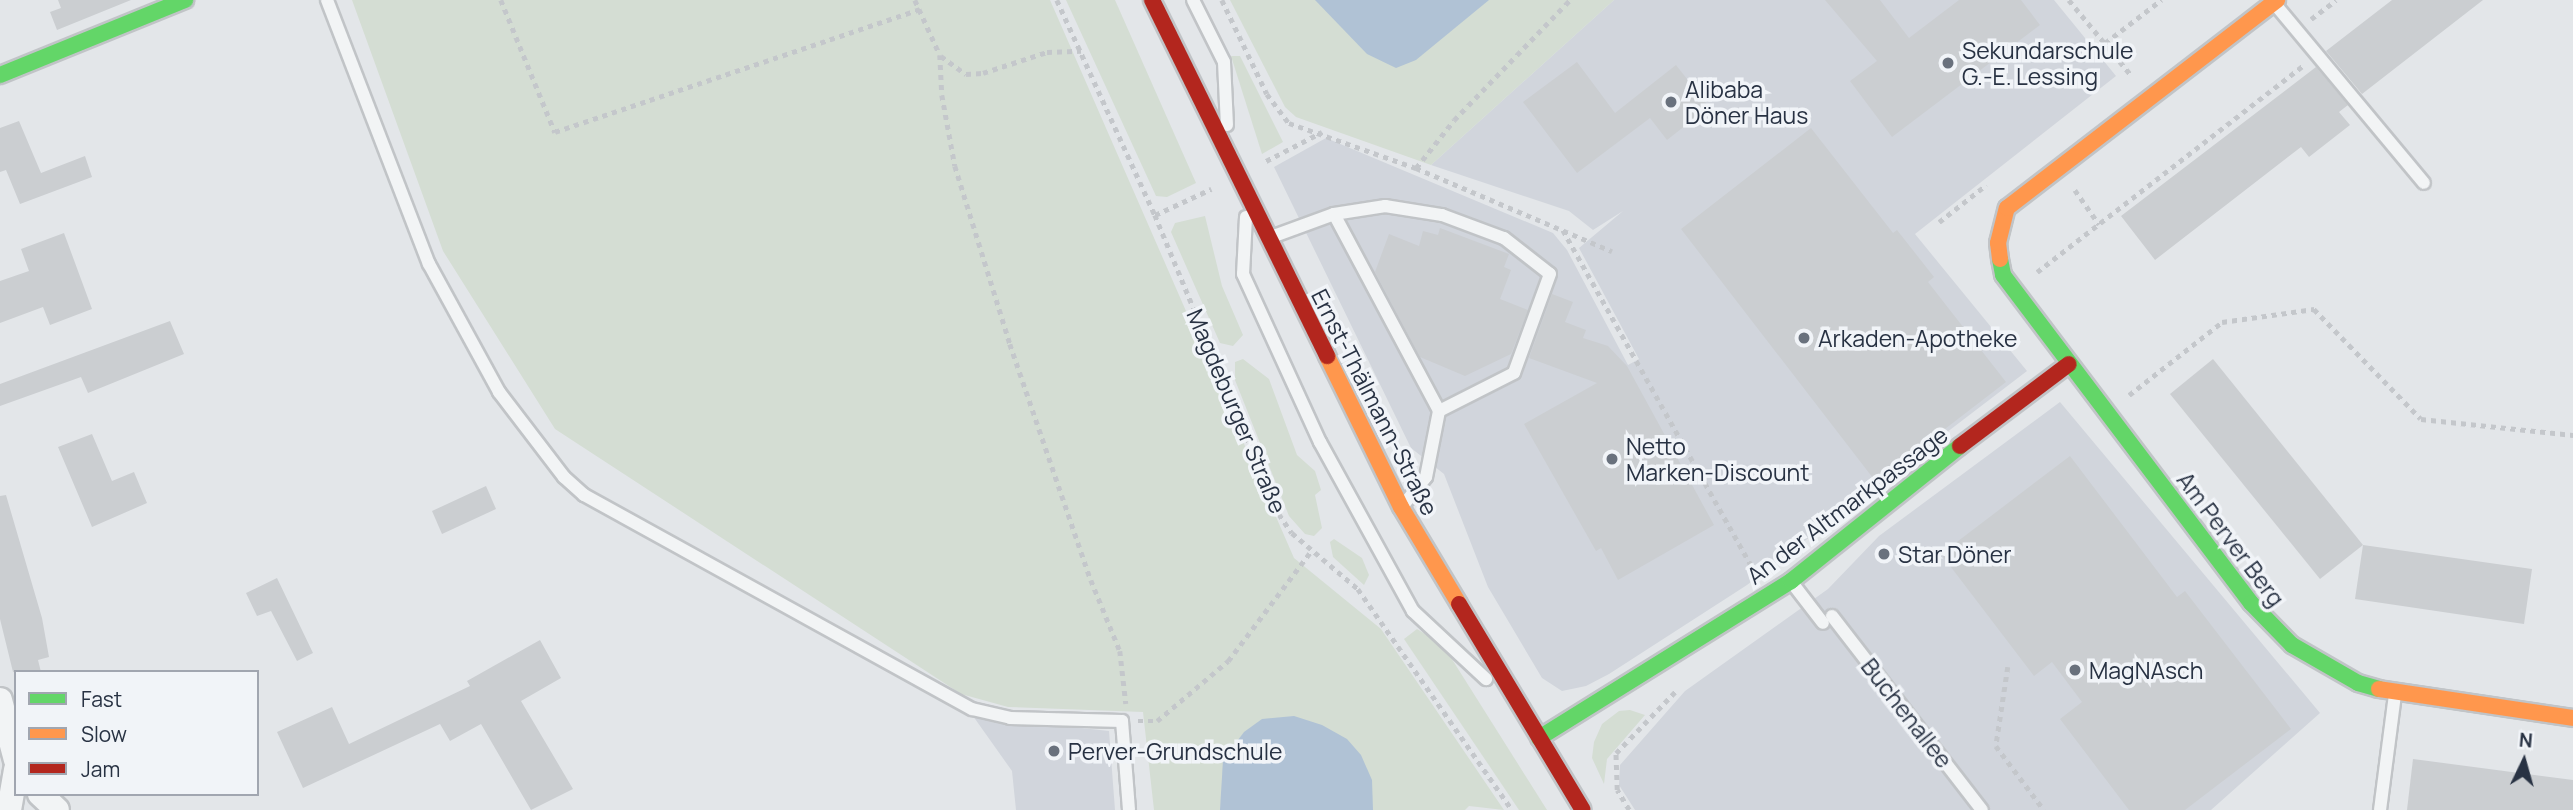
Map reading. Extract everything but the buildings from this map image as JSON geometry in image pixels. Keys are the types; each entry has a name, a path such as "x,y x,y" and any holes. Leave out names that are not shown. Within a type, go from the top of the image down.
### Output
{"street":[{"path":"0,75 185,0"},
{"name":"Ernst-Thälmann-Straße","path":"1152,0 1247,199 1401,507 1583,810"},
{"path":"2150,98 2275,2"},
{"name":"Am Perver Berg","path":"2150,98 2007,208 1998,243 2003,275 2270,627 2340,673 2395,694 2573,718"},
{"name":"An der Altmarkpassage","path":"1539,738 1791,581 1872,512 2069,364"},
{"path":"0,699 14,752"},
{"path":"9,810 14,781"},
{"path":"42,796 57,810"}],"lane":[{"path":"327,0 429,264 499,392 547,459 584,495 972,709 1010,718 1122,721 1129,810"},
{"path":"1193,0 1224,62 1228,160"},
{"path":"2275,2 2424,183"},
{"path":"1247,199 1243,274 1320,442 1413,611 1524,714"},
{"path":"1267,239 1334,214 1385,205 1442,215 1504,238 1550,274 1514,373 1439,411"},
{"path":"1334,214 1439,411 1426,477 1401,507"},
{"name":"Buchenallee","path":"1791,581 1827,620 1982,810"},
{"path":"2381,810 2395,694"}],"path":[{"path":"501,0 555,132 920,9"},
{"path":"915,0 940,55 955,166 1010,344 1091,580 1120,650 1126,704 1122,721 1157,721 1193,695 1228,661 1312,550"},
{"name":"Magdeburger Straße","path":"1057,0 1155,215 1279,514 1312,550 1366,599 1512,810"},
{"path":"1222,0 1266,94 1289,123 1322,132 1416,167 1612,251"},
{"path":"1416,167 1454,120 1570,0"},
{"path":"2069,0 2150,98"},
{"path":"2105,43 2161,0"},
{"path":"2297,31 2336,0"},
{"path":"940,55 966,74 983,74 1047,52 1081,51"},
{"path":"2014,290 2317,55"},
{"path":"1265,162 1322,132"},
{"path":"1155,215 1208,190"},
{"path":"1563,229 1768,596"},
{"path":"2106,412 2222,322 2314,309 2421,419 2573,435"},
{"path":"2008,667 1996,746 2044,810"},
{"path":"1629,810 1617,790 1616,753 1661,706"}],"shaded area":[{"path":"352,0 1050,0 1294,558 1381,629 1504,810 1469,806 1465,810 1154,810 1143,712 1008,707 961,694 555,429 443,251"},
{"path":"1066,0 1115,0 1196,183 1167,197 1156,196"},
{"path":"1230,0 1614,0 1431,165 1296,117 1285,107"},
{"path":"1614,0 2054,0 2116,76 1915,234 2027,371 1747,585 1609,674 1586,686 1562,691 1542,678 1488,587 1444,474 1411,448 1274,167 1326,138 1553,233 1567,250 1628,365 1639,359 1579,248 1623,211 1593,230 1569,211 1431,165"},
{"path":"1231,56 1240,56 1283,142 1262,154"},
{"path":"1205,216 1222,286 1243,335 1233,346 1220,343 1171,232 1175,223"},
{"path":"1243,359 1269,379 1297,455 1315,471 1321,490 1315,495 1322,528 1314,536 1305,534 1289,516 1235,380 1235,362"},
{"path":"2060,402 2320,713 2211,810 1635,810 1619,785 1620,765 1685,691 1828,589 1879,536"},
{"path":"1334,539 1362,558 1369,575 1364,585 1333,557 1330,542"},
{"path":"1417,629 1443,645 1547,810 1519,810 1404,639"},
{"path":"1630,710 1645,715 1607,759 1604,784 1592,758 1594,742 1602,724 1619,711"},
{"name":"Perver-Grundschule","path":"973,716 1109,731 1115,810 1016,810 1012,771"}],"water":[{"path":"1315,0 1489,0 1416,60 1396,68 1367,54"},
{"path":"1294,716 1322,725 1347,739 1361,755 1372,780 1373,810 1220,810 1223,760 1244,732 1262,719"}],"traffic: fast":[{"path":"0,75 185,0"},
{"path":"2000,259 2003,275 2251,603 2292,645 2358,683 2379,689"},
{"path":"1539,738 1791,581 1960,446"}],"traffic: slow":[{"path":"2000,259 1998,243 2007,208 2277,0"},
{"path":"1327,356 1401,507 1459,604"},
{"path":"2379,689 2573,718"}],"traffic: jam":[{"path":"1152,0 1327,356"},
{"path":"1960,446 2069,364"},
{"path":"1459,604 1583,810"}],"place":[{"name":"Sekundarschule G.-E. Lessing","path":"1948,63"},
{"name":"Alibaba Döner Haus","path":"1671,102"},
{"name":"Arkaden-Apotheke","path":"1804,338"},
{"name":"Netto Marken-Discount","path":"1612,459"},
{"name":"Star Döner","path":"1884,554"},
{"name":"MagNAsch","path":"2075,670"},
{"name":"Perver-Grundschule","path":"1054,751"}]}
